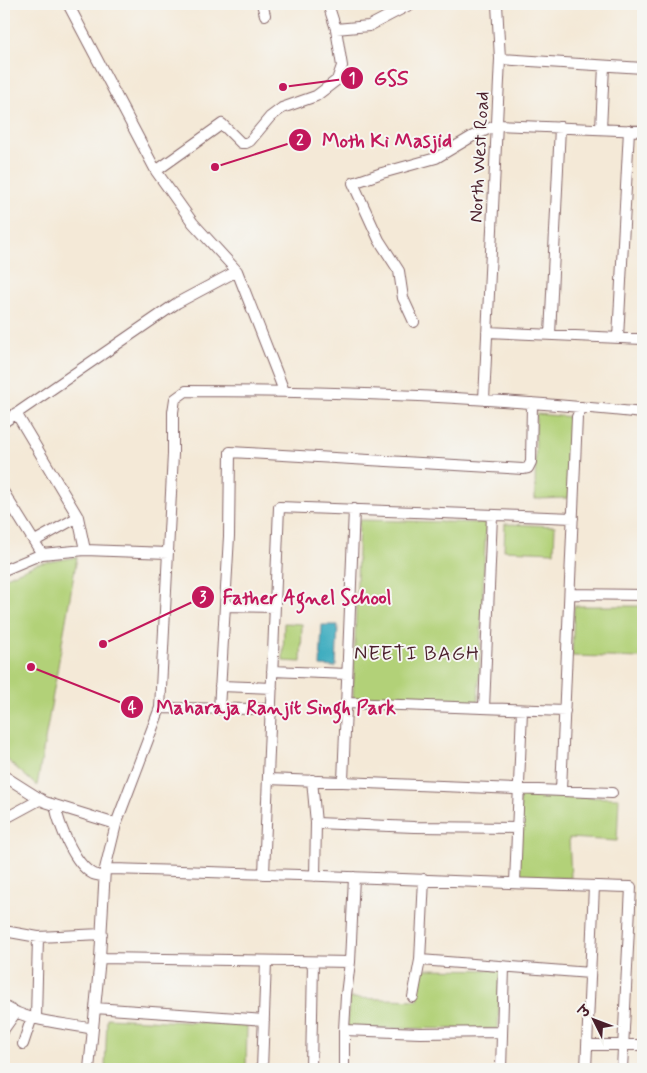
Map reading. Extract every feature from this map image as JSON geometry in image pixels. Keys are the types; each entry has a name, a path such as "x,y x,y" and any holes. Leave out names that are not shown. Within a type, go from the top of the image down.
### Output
{"street":[{"path":"68,4 156,171 193,223 237,271 284,391"},
{"path":"262,4 265,14"},
{"path":"156,171 218,125 226,126 241,143 250,141 270,118 282,108 322,93 337,80 342,66 336,29 328,4"},
{"path":"336,29 369,26 411,4"},
{"name":"North West Road","path":"484,400 500,59 497,4"},
{"path":"500,59 643,68"},
{"path":"601,129 604,66"},
{"path":"414,322 403,298 399,271 379,240 353,183 436,158 473,136 497,125 643,131"},
{"path":"550,335 560,128"},
{"path":"618,338 630,130"},
{"path":"4,422 177,303 237,271"},
{"path":"487,332 643,339"},
{"path":"89,1069 102,934 104,873 116,824 160,708 175,399 186,391 284,391 582,406 643,413"},
{"path":"219,709 229,536 230,452 522,469 528,468 531,462 532,403"},
{"path":"561,790 577,418 582,406"},
{"path":"16,413 78,517 85,550"},
{"path":"4,493 42,554"},
{"path":"264,874 279,507 573,518"},
{"path":"343,781 354,510"},
{"path":"484,708 492,515"},
{"path":"35,541 78,517"},
{"path":"4,570 42,554 85,550 168,553"},
{"path":"570,594 643,595"},
{"path":"225,606 275,607"},
{"path":"272,672 347,674"},
{"path":"220,686 272,688"},
{"path":"346,703 565,711"},
{"path":"160,708 271,709"},
{"path":"514,883 522,710"},
{"path":"4,776 40,799 116,824"},
{"path":"268,779 612,793"},
{"path":"312,780 316,823 315,876"},
{"path":"4,819 40,799"},
{"path":"55,805 57,815 76,858 94,874 264,874 631,887 622,1069"},
{"path":"316,823 414,828 517,828"},
{"path":"344,1069 344,1030 350,962 354,877"},
{"path":"413,997 420,960 424,879"},
{"path":"586,1069 594,886"},
{"path":"4,931 38,936 102,934"},
{"path":"23,1044 34,1017 38,936"},
{"path":"100,958 350,962"},
{"path":"420,960 590,973"},
{"path":"262,1069 266,961"},
{"path":"311,1069 313,962"},
{"path":"501,1069 504,967"},
{"path":"4,1006 16,1012 34,1017 93,1029"},
{"path":"95,1008 264,1020"},
{"path":"4,1029 16,1012"},
{"path":"344,1030 420,1033 502,1032"},
{"path":"587,1044 643,1045"}],"green space":[{"path":"536,414 574,417 569,498 535,499"},
{"path":"359,520 486,523 478,702 353,698"},
{"path":"505,524 555,526 554,552 504,550"},
{"path":"77,557 37,786 4,757 4,578 37,564"},
{"path":"574,606 643,606 643,658 572,656"},
{"path":"284,623 302,624 301,662 283,661"},
{"path":"520,796 619,798 617,841 569,838 571,878 518,876"},
{"path":"422,969 501,970 498,1029 347,1028 349,998 418,1000"},
{"path":"107,1018 247,1025 246,1069 105,1069"}],"water":[{"path":"322,625 338,625 336,667 320,666"}],"place":[{"name":"GSS","path":"283,87"},
{"name":"Moth Ki Masjid","path":"215,167"},
{"name":"Father Agnel School","path":"103,644"},
{"name":"Maharaja Ranjit Singh Park","path":"31,667"}],"district":[{"name":"NEETI BAGH","path":"417,653"}]}
